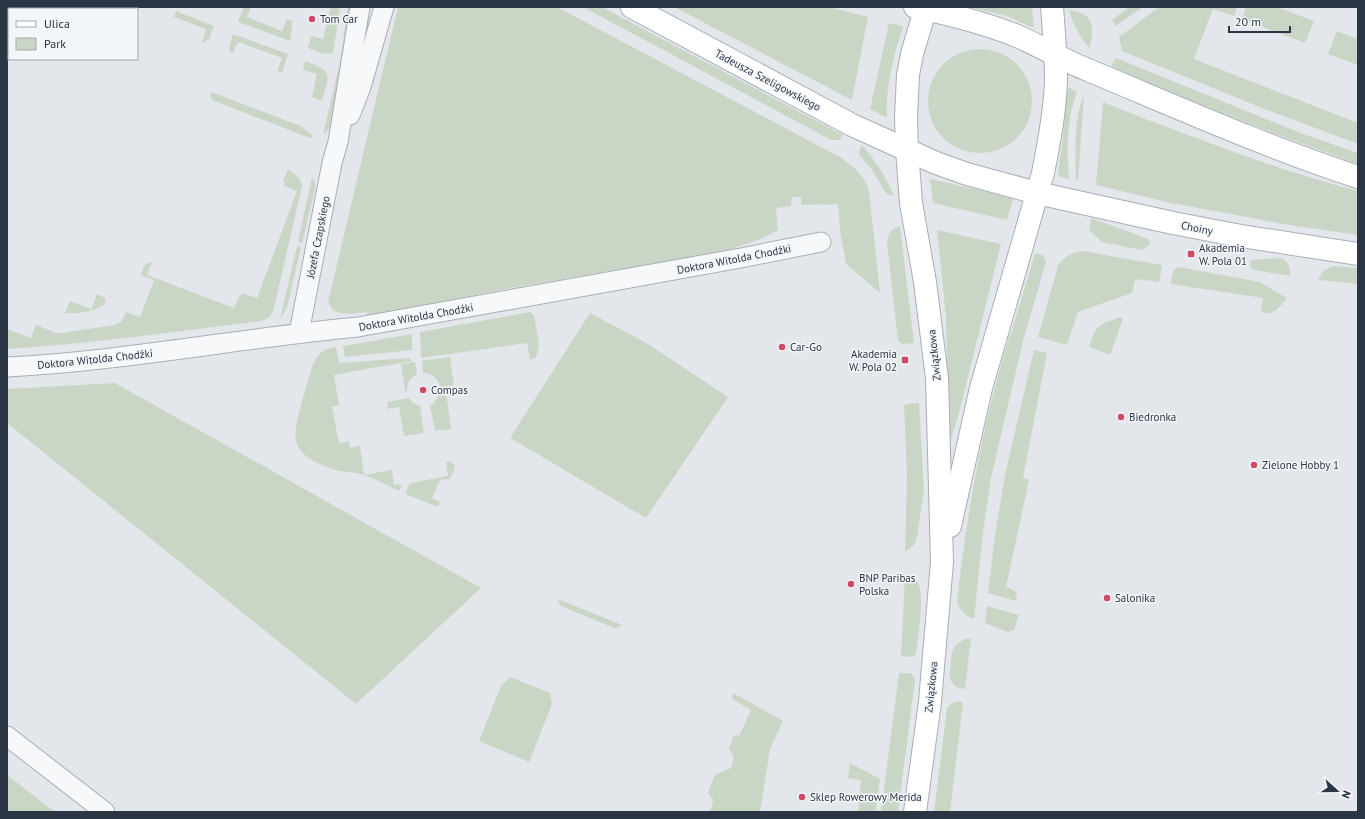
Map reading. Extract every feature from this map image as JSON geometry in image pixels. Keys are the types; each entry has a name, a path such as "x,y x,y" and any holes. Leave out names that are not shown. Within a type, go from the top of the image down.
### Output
{"street":[{"name":"Józefa Czapskiego","path":"299,333 332,163 338,142 360,7"},
{"name":"Józefa Czapskiego","path":"338,142 361,87 384,7"},
{"name":"Tadeusza Szeligowskiego","path":"632,7 852,125 936,164 1037,193"},
{"name":"Związkowa","path":"942,562 981,388 1043,173 1051,132 1055,89 1056,55 1052,7"},
{"name":"Związkowa","path":"916,812 930,695 942,562 937,378 925,282 912,203 907,150 906,117 908,75 922,8"},
{"path":"922,8 994,28 1028,41 1086,70 1236,132 1358,177"},
{"name":"Choiny","path":"1037,193 1173,223 1241,236 1358,254"},
{"name":"Doktora Witolda Chodźki","path":"7,367 38,366 358,327 741,258 821,242"},
{"path":"7,736 105,812"}],"green space":[{"path":"245,7 251,7 247,17 282,31 287,19 293,21 290,41 238,22"},
{"path":"331,7 340,7 333,53 324,54 308,48 311,36 323,39"},
{"path":"348,7 354,7 338,94 329,129 323,135 340,62"},
{"path":"398,7 557,7 840,157 858,171 869,190 880,293 846,264 840,231 838,204 801,205 801,197 792,197 791,206 776,208 778,230 761,239 722,252 510,288 367,317 367,312 345,314 333,310 328,302"},
{"path":"583,7 602,7 843,135 840,140 831,140"},
{"path":"674,7 829,7 868,17 852,100"},
{"path":"968,7 1032,7 1034,27 1007,16"},
{"path":"1129,7 1143,7 1116,26 1112,20"},
{"path":"1159,7 1237,7 1234,16 1213,9 1194,59 1358,123 1358,144 1262,108 1122,51 1119,37"},
{"path":"1246,7 1277,7 1314,21 1305,43 1242,19"},
{"path":"1069,10 1084,14 1091,23 1092,34 1089,48 1077,30"},
{"path":"176,11 214,26 209,39 203,43 206,29 174,17"},
{"path":"889,23 902,26 903,28 896,48 891,72 887,95 887,116 885,117 870,109"},
{"path":"1337,31 1358,39 1358,65 1328,54"},
{"path":"233,34 288,54 282,72 277,71 282,58 238,42 232,54 229,48"},
{"path":"980,49 1000,53 1017,64 1028,81 1032,101 1028,121 1017,138 1000,149 980,153 960,149 943,138 932,121 928,101 932,81 943,64 960,53"},
{"path":"1116,58 1303,134 1358,153 1358,164 1267,131 1127,74 1111,66"},
{"path":"305,61 321,68 327,75 322,101 312,97 317,74 303,70"},
{"path":"1070,88 1077,92 1073,103 1069,124 1069,179 1059,176 1058,172 1063,138 1067,90"},
{"path":"211,92 301,126 312,135 313,138 212,100 210,95"},
{"path":"1084,95 1078,181 1076,180 1076,137 1078,115"},
{"path":"1103,102 1253,159 1358,191 1358,235 1289,225 1171,203 1096,185"},
{"path":"862,145 880,169 894,196 887,194 872,170 860,156 859,152"},
{"path":"288,169 299,178 302,186 274,308 267,319 262,321 135,337 7,349 7,329 31,338 36,325 56,333 62,333 114,325 121,322 126,312 140,317 154,280 141,275 144,266 149,262 152,262 147,275 234,308 240,295 243,293 257,298 297,191 284,186 285,183 283,182"},
{"path":"312,177 315,182 315,189 302,243 298,242"},
{"path":"930,179 1013,198 1007,220 933,203"},
{"path":"1091,218 1148,239 1150,244 1142,250 1102,242 1089,230"},
{"path":"900,226 914,343 902,344 898,341 887,243 890,232"},
{"path":"937,230 1001,244 959,413 949,445 946,317"},
{"path":"297,246 301,247 287,308 280,319"},
{"path":"1083,251 1161,265 1162,267 1159,282 1135,279 1132,293 1078,312 1067,345 1038,337 1058,266 1068,256"},
{"path":"1035,253 1043,255 1046,262 1023,341 991,478 983,533 974,619 963,612 957,602 971,500 984,433 1000,367"},
{"path":"1281,258 1286,261 1288,265 1290,276 1254,270 1250,267 1251,260"},
{"path":"1333,266 1358,268 1358,284 1318,280 1323,271"},
{"path":"1178,267 1260,282 1287,297 1273,312 1261,312 1263,298 1171,284 1173,272"},
{"path":"97,294 105,298 106,302 98,308 81,313 65,313 70,301 91,309"},
{"path":"530,312 534,315 539,344 535,358 530,360 527,343 421,358 420,332"},
{"path":"590,313 648,344 728,397 646,518 510,438"},
{"path":"1120,317 1123,319 1110,355 1089,347 1094,333 1099,326"},
{"path":"412,334 412,350 345,357 343,346"},
{"path":"336,347 339,363 409,358 412,361 334,375 339,405 332,407 339,443 349,441 350,448 360,446 364,475 339,471 313,461 303,453 296,441 295,436 299,411 316,358 329,348"},
{"path":"1034,350 1047,353 1023,478 1029,480 1006,587 1016,593 1016,601 988,593 995,535 1005,475"},
{"path":"450,357 454,385 440,387 438,381 434,377 423,373 422,361"},
{"path":"415,362 417,374 412,377 408,383 407,391 405,391 401,364"},
{"path":"115,383 481,588 356,704 7,423 7,389"},
{"path":"446,392 451,429 435,431 430,405 434,403 440,393"},
{"path":"409,398 413,403 420,406 424,433 404,436 399,407 388,409 387,402"},
{"path":"919,403 924,489 917,538 914,545 905,552 907,474 904,406 906,404"},
{"path":"448,461 454,464 455,467 450,479 440,480 432,498 440,502 438,507 405,494 410,483 448,476 446,462"},
{"path":"392,470 394,485 402,484 399,491 364,475"},
{"path":"905,576 917,581 921,597 916,653 912,657 901,656"},
{"path":"558,599 622,625 614,628 561,606"},
{"path":"987,606 1019,615 1014,630 1008,632 987,624 985,622"},
{"path":"964,639 971,639 965,689 955,686 950,677 951,657 954,647"},
{"path":"899,673 911,673 915,680 898,812 881,812"},
{"path":"510,677 550,693 552,704 529,762 479,741 501,686"},
{"path":"733,693 783,721 770,749 760,812 706,812 711,809 713,800 708,793 715,775 731,768 734,758 729,748 734,735 739,736 751,710 732,699"},
{"path":"959,701 963,703 950,812 934,812 947,708 952,703"},
{"path":"850,763 880,779 876,812 858,812 861,780 848,778"},
{"path":"7,775 55,812 7,812"}],"place":[{"name":"Tom Car","path":"312,19"},
{"name":"Akademia W. Pola 01","path":"1191,254"},
{"name":"Car-Go","path":"782,347"},
{"name":"Akademia W. Pola 02","path":"905,360"},
{"name":"Compas","path":"423,390"},
{"name":"Biedronka","path":"1121,417"},
{"name":"Zielone Hobby 1","path":"1254,465"},
{"name":"BNP Paribas Polska","path":"851,584"},
{"name":"Salonika","path":"1107,598"},
{"name":"Sklep Rowerowy Merida","path":"802,797"}]}
